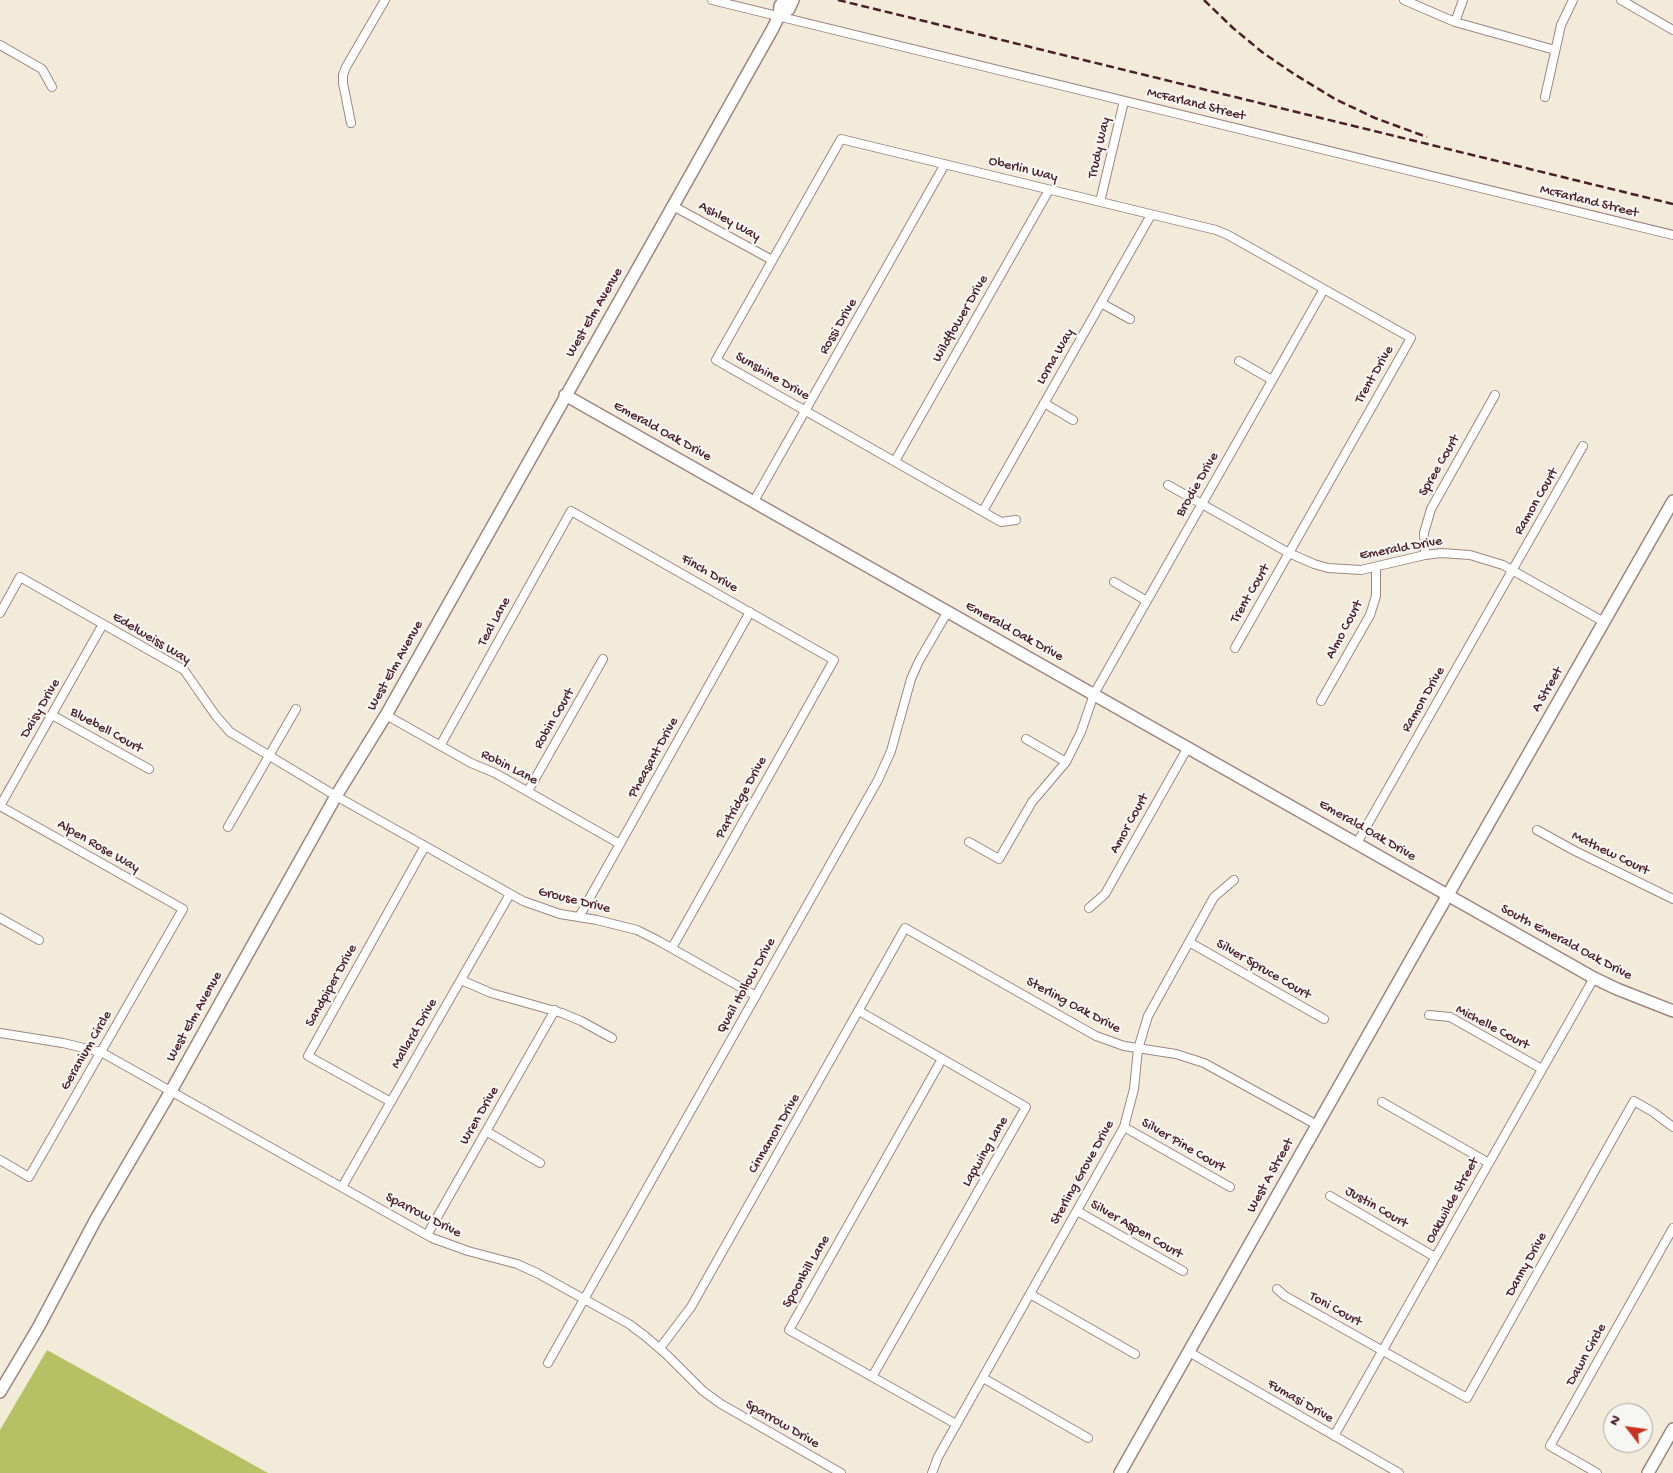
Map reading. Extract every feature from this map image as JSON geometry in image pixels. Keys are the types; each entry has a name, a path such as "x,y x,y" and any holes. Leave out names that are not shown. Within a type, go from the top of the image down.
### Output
{"street":[{"path":"351,124 343,75 385,0"},
{"name":"McFarland Street","path":"712,0 1673,235"},
{"name":"West Elm Avenue","path":"0,1392 38,1328 96,1219 171,1091 336,796 386,715 673,206 779,16 780,6 784,0"},
{"name":"West Elm Avenue","path":"779,16 789,9 793,0"},
{"path":"1404,0 1455,22 1555,50"},
{"path":"1455,22 1463,0"},
{"path":"1545,98 1561,24 1572,0"},
{"path":"1621,0 1673,30"},
{"path":"0,45 42,69 52,87"},
{"name":"Trudy Way","path":"1100,202 1124,101"},
{"name":"Oberlin Way","path":"841,139 1199,226 1228,235 1256,251"},
{"name":"Sunshine Drive","path":"841,139 716,360 1001,522 1016,520"},
{"name":"Rossi Drive","path":"754,502 945,164"},
{"name":"Wildflower Drive","path":"895,461 1049,190"},
{"name":"Ashley Way","path":"673,206 772,260"},
{"name":"Lorna Way","path":"983,511 1151,215"},
{"name":"Trent Drive","path":"1256,251 1411,338 1288,553"},
{"name":"Brodie Drive","path":"969,842 999,860 1040,790 1066,762 1081,732 1094,694 1324,289"},
{"path":"1101,303 1130,319"},
{"path":"1239,361 1272,380"},
{"name":"Emerald Oak Drive","path":"565,395 1448,895"},
{"name":"Spree Court","path":"1425,555 1424,532 1431,509 1495,395"},
{"path":"1044,403 1073,420"},
{"name":"Ramon Court","path":"1513,570 1583,446"},
{"name":"Emerald Drive","path":"1168,485 1302,560 1328,568 1361,570 1425,555 1457,553 1486,558 1513,570 1604,622"},
{"name":"A Street","path":"1448,895 1673,500"},
{"name":"Finch Drive","path":"571,511 834,660"},
{"name":"Teal Lane","path":"440,746 571,511"},
{"name":"Trent Court","path":"1235,648 1288,553"},
{"name":"Almo Court","path":"1321,701 1370,615 1376,596 1376,568"},
{"name":"Ramon Drive","path":"1357,843 1513,570"},
{"name":"Edelweiss Way","path":"0,613 20,577 184,670 216,716 230,732 336,796"},
{"path":"1114,582 1147,601"},
{"name":"Quail Hollow Drive","path":"548,1364 885,768 898,731 911,679 948,611"},
{"name":"Pheasant Drive","path":"579,917 750,612"},
{"name":"Daisy Drive","path":"0,806 103,624"},
{"name":"Robin Court","path":"528,792 603,659"},
{"name":"Partridge Drive","path":"672,948 834,660"},
{"path":"228,827 296,709"},
{"name":"Bluebell Court","path":"52,715 149,769"},
{"name":"Robin Lane","path":"386,715 620,844"},
{"path":"1026,739 1066,762"},
{"name":"Amor Court","path":"1089,908 1105,894 1188,747"},
{"name":"Grouse Drive","path":"336,796 510,894 540,907 636,930 672,948 756,996"},
{"name":"Alpen Rose Way","path":"0,806 183,909"},
{"name":"Mathew Court","path":"1537,830 1575,851 1673,898"},
{"name":"Sandpiper Drive","path":"392,1102 308,1056 425,846"},
{"name":"Sterling Grove Drive","path":"932,1473 938,1457 956,1424 1124,1127 1134,1089 1138,1049 1148,1016 1214,897 1234,880"},
{"name":"Mallard Drive","path":"342,1187 510,894"},
{"name":"South Emerald Oak Drive","path":"1448,895 1594,978 1673,1011"},
{"name":"West A Street","path":"1120,1473 1448,895"},
{"name":"Geranium Circle","path":"0,1160 29,1177 183,909"},
{"path":"0,918 39,940"},
{"name":"Sterling Oak Drive","path":"905,928 1096,1036 1110,1042 1138,1049 1176,1054 1204,1063 1317,1125"},
{"name":"Cinnamon Drive","path":"660,1348 691,1307 905,928"},
{"name":"Silver Spruce Court","path":"1189,942 1324,1020"},
{"name":"Oakwilde Street","path":"1334,1436 1594,978"},
{"path":"461,980 497,996 555,1010 581,1021 612,1038"},
{"name":"Wren Drive","path":"427,1235 555,1010"},
{"name":"Lapwing Lane","path":"859,1011 1026,1107 872,1377"},
{"name":"Michelle Court","path":"1429,1015 1450,1017 1542,1069"},
{"name":"Sparrow Drive","path":"0,1033 63,1043 101,1052 427,1235 460,1249 517,1264 537,1273 629,1324 660,1348 704,1391 721,1404 841,1473"},
{"name":"Spoonbill Lane","path":"942,1059 789,1330 956,1424"},
{"name":"Danny Drive","path":"1383,1350 1467,1398 1634,1101 1653,1112 1673,1128"},
{"path":"1382,1102 1489,1163"},
{"name":"Silver Pine Court","path":"1124,1127 1230,1187"},
{"path":"486,1131 540,1163"},
{"name":"Justin Court","path":"1330,1196 1436,1257"},
{"name":"Silver Aspen Court","path":"1077,1211 1183,1271"},
{"name":"Dawn Circle","path":"1597,1473 1550,1446 1673,1228"},
{"name":"Toni Court","path":"1277,1289 1285,1296 1383,1350"},
{"path":"1030,1294 1136,1354"},
{"name":"Fumasi Drive","path":"1189,1352 1400,1473"},
{"path":"983,1378 1088,1438"},
{"path":"1648,1473 1673,1429"}],"green space":[{"path":"47,1350 268,1473 0,1473 0,1430"}],"railway":[{"path":"838,0 1673,204"},
{"path":"1204,0 1262,52 1294,74 1335,99 1375,118 1427,137"}]}
